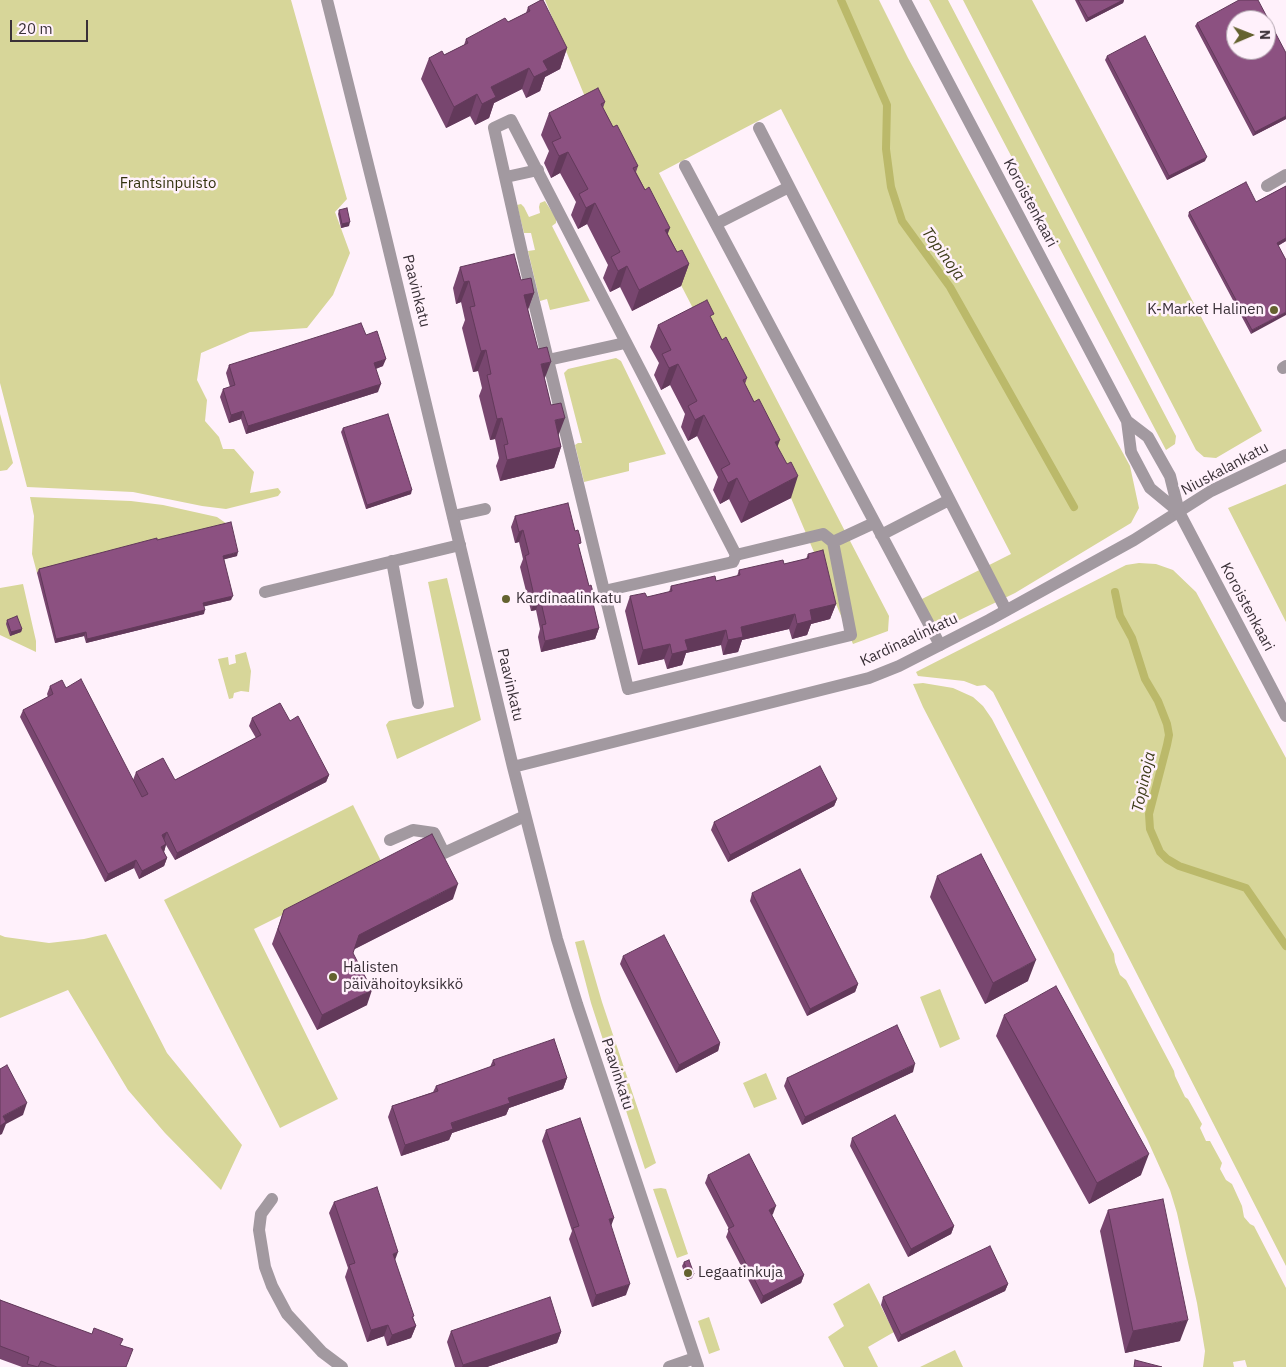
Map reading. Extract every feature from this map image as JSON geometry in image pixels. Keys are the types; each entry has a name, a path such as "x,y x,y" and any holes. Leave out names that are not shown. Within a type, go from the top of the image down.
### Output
{"street":[{"name":"Paavinkatu","path":"327,0 525,816 557,939 576,1004 697,1363"},
{"name":"Koroistenkaari","path":"905,0 1127,421 1131,452 1150,488 1179,512"},
{"path":"511,120 736,555 823,534 832,542 851,635 628,689 523,257 494,128 511,120"},
{"path":"759,128 1006,610"},
{"path":"685,166 940,645"},
{"path":"506,178 538,170"},
{"path":"1267,186 1286,175"},
{"path":"716,224 789,187"},
{"path":"548,360 626,343"},
{"name":"Koroistenkaari","path":"1127,421 1148,437 1170,476 1179,512 1286,716"},
{"name":"Niuskalankatu","path":"1179,512 1211,492 1286,455"},
{"path":"881,535 949,500"},
{"path":"453,516 485,509"},
{"name":"Kardinaalinkatu","path":"513,767 869,678 899,666 1006,610 1134,540 1179,512"},
{"path":"832,542 874,523"},
{"path":"265,592 460,545"},
{"path":"604,591 733,562 736,555"},
{"path":"392,561 418,703"},
{"path":"390,840 413,830 434,833 444,852 525,816"},
{"path":"272,1199 261,1214 259,1230 265,1267 272,1286 293,1320 322,1352 342,1367"},
{"path":"669,1367 697,1363"}],"green space":[{"name":"Frantsinpuisto","path":"0,0 291,0 347,199 335,212 350,253 333,295 307,328 250,332 201,353 197,380 207,400 205,421 219,437 223,449 234,449 254,472 250,493 278,488 281,492 278,496 226,509 133,492 27,487 0,383"},
{"path":"545,0 879,0 908,58 1130,466 1139,508 1131,523 1015,593 941,629 916,602 1011,554 781,109 659,173 889,616 888,631 853,644 791,498 590,109"},
{"path":"929,0 948,0 1176,436 1175,444 1166,450"},
{"path":"963,0 1032,0 1262,431 1216,458 1204,457 1196,450"},
{"path":"545,201 556,218 556,223 552,226 590,301 550,310 547,299 540,301 528,251 535,250 531,233 524,233 517,205 521,204 524,207 529,217 540,213 540,203"},
{"path":"616,358 621,361 666,454 629,463 629,471 584,482 575,445 582,443 564,373 568,369"},
{"path":"0,414 13,463 7,470 0,471"},
{"path":"1286,484 1286,622 1228,508"},
{"path":"30,497 131,501 163,505 217,517 230,526 37,573 32,554 34,516"},
{"path":"1139,563 1156,564 1173,570 1196,592 1286,758 1286,1266 993,692 985,685 977,686 964,681 918,676 916,672 1126,565"},
{"path":"447,578 481,720 397,759 386,725 389,721 454,707 428,582"},
{"path":"23,584 36,641 36,652 0,635 0,588"},
{"path":"246,652 251,671 249,692 241,691 234,693 233,698 229,699 218,659 228,657 229,665 236,663 235,655"},
{"path":"923,683 953,688 973,697 983,706 992,719 1114,954 1120,975 1126,980 1174,1071 1185,1097 1202,1124 1200,1128 1206,1141 1210,1141 1222,1163 1220,1169 1226,1180 1232,1184 1242,1206 1244,1217 1254,1226 1286,1288 1286,1367 1247,1367 1245,1360 1233,1362 1234,1367 1203,1367 1205,1351 1197,1303 1170,1190 1147,1139 923,707 913,684"},
{"path":"353,805 383,865 254,929 338,1099 280,1128 164,900"},
{"path":"106,934 167,1053 242,1145 221,1190 165,1133 128,1090 68,990 0,1018 0,935 49,943 84,939"},
{"path":"584,940 602,1002 656,1163 645,1169 591,1003 575,942"},
{"path":"940,989 960,1039 940,1048 920,997"},
{"path":"766,1073 777,1099 754,1108 743,1083"},
{"path":"653,1189 666,1189 688,1254 677,1258"},
{"path":"869,1283 894,1332 868,1347 878,1367 844,1367 828,1337 844,1326 833,1304"},
{"path":"709,1317 720,1350 709,1354 698,1321"},
{"path":"955,1350 963,1367 920,1367"}],"building":[{"path":"543,0 567,48 543,61 548,70 534,77 529,68 491,87 496,97 482,104 477,94 454,107 429,58 442,51 444,55 468,43 466,39 505,18 508,22 530,11 528,7"},
{"path":"1078,0 1123,0 1088,18"},
{"path":"1239,0 1258,0 1263,10 1226,10 1226,60 1276,60 1276,34 1286,53 1286,116 1255,132 1197,23"},
{"path":"1145,36 1207,157 1169,176 1107,56"},
{"path":"598,88 605,102 601,104 613,127 617,125 638,166 633,168 645,190 649,187 670,228 665,230 677,252 682,250 689,264 639,290 627,266 618,271 611,257 620,252 595,203 586,208 579,194 588,189 568,152 559,156 552,142 561,138 549,113"},
{"path":"1246,182 1256,202 1286,186 1286,238 1277,243 1286,260 1286,312 1252,330 1189,212"},
{"path":"347,208 350,222 342,224 339,210"},
{"path":"514,254 521,280 531,278 534,293 524,295 538,349 547,347 551,362 541,364 551,405 561,403 565,418 555,420 561,447 507,460 504,445 508,444 502,418 497,419 487,375 491,374 486,350 481,351 470,307 475,306 469,281 464,282 460,267"},
{"path":"707,300 714,314 710,316 722,340 726,337 747,378 743,380 754,402 759,399 780,440 775,442 787,464 791,462 798,476 749,502 737,478 728,483 721,469 730,464 704,415 695,420 688,406 697,401 678,364 669,368 662,354 671,350 658,325"},
{"path":"361,323 366,335 377,331 386,359 374,363 381,384 248,426 243,411 231,415 223,389 235,385 229,365"},
{"path":"388,414 412,490 367,505 343,428"},
{"path":"568,503 575,531 578,530 580,537 581,543 578,544 589,586 591,585 593,592 594,599 592,599 599,628 545,641 542,625 546,624 540,598 535,600 525,556 529,554 523,530 519,532 515,516"},
{"path":"231,522 238,552 223,556 233,596 203,603 205,610 87,639 86,632 56,639 39,569 157,538 157,540"},
{"path":"823,550 836,604 810,610 812,620 797,624 795,614 741,627 743,637 728,640 726,630 685,640 688,650 672,654 670,644 643,650 630,596 645,593 647,597 672,591 671,586 715,576 716,581 740,575 739,570 783,560 784,564 809,558 808,554"},
{"path":"17,616 22,629 11,632 7,620"},
{"path":"81,679 142,797 148,794 136,772 163,758 175,780 261,735 252,718 280,703 290,721 298,716 329,775 177,853 167,832 162,835 166,844 161,847 167,858 142,871 136,860 108,874 23,710 53,694 50,686 62,680 66,688"},
{"path":"820,766 837,799 730,855 714,822"},
{"path":"432,834 458,884 359,935 353,953 372,990 322,1015 278,929 284,910"},
{"path":"981,854 1036,960 993,983 937,876"},
{"path":"800,869 858,984 810,1009 752,893"},
{"path":"664,935 720,1043 679,1065 623,956"},
{"path":"1056,986 1149,1154 1097,1183 1004,1015"},
{"path":"897,1025 915,1064 805,1117 787,1078"},
{"path":"554,1039 567,1078 508,1098 510,1103 451,1123 453,1129 405,1145 392,1106 438,1091 436,1086 495,1065 493,1060"},
{"path":"7,1065 27,1103 3,1116 6,1122 0,1126 0,1069"},
{"path":"895,1115 954,1226 911,1249 852,1138"},
{"path":"580,1118 614,1218 609,1219 630,1284 596,1295 573,1228 579,1226 546,1130"},
{"path":"749,1154 776,1206 769,1210 804,1275 763,1296 728,1229 734,1226 708,1175"},
{"path":"377,1187 398,1252 393,1254 416,1326 392,1335 388,1325 371,1330 349,1265 355,1263 334,1202"},
{"path":"1163,1199 1188,1320 1133,1331 1108,1210"},
{"path":"990,1246 1008,1284 901,1335 883,1297"},
{"path":"689,1260 694,1274 689,1276 684,1262"},
{"path":"550,1297 561,1332 463,1365 451,1331"},
{"path":"0,1300 92,1334 94,1328 123,1339 120,1345 133,1349 126,1367 57,1367 41,1361 38,1367 27,1364 29,1357 0,1346"},
{"path":"1135,1360 1162,1367 1134,1367"}],"waterway":[{"name":"Topinoja","path":"841,0 887,105 886,149 891,187 902,221 950,287 1074,507"},
{"name":"Topinoja","path":"1115,592 1120,616 1132,638 1145,679 1158,701 1169,735 1149,814 1150,829 1160,852 1179,866 1246,888 1286,946"}],"place":[{"name":"K-Market Halinen","path":"1274,310"},
{"name":"Kardinaalinkatu","path":"506,599"},
{"name":"Halisten päivähoitoyksikkö","path":"333,977"},
{"name":"Legaatinkuja","path":"688,1273"}]}
